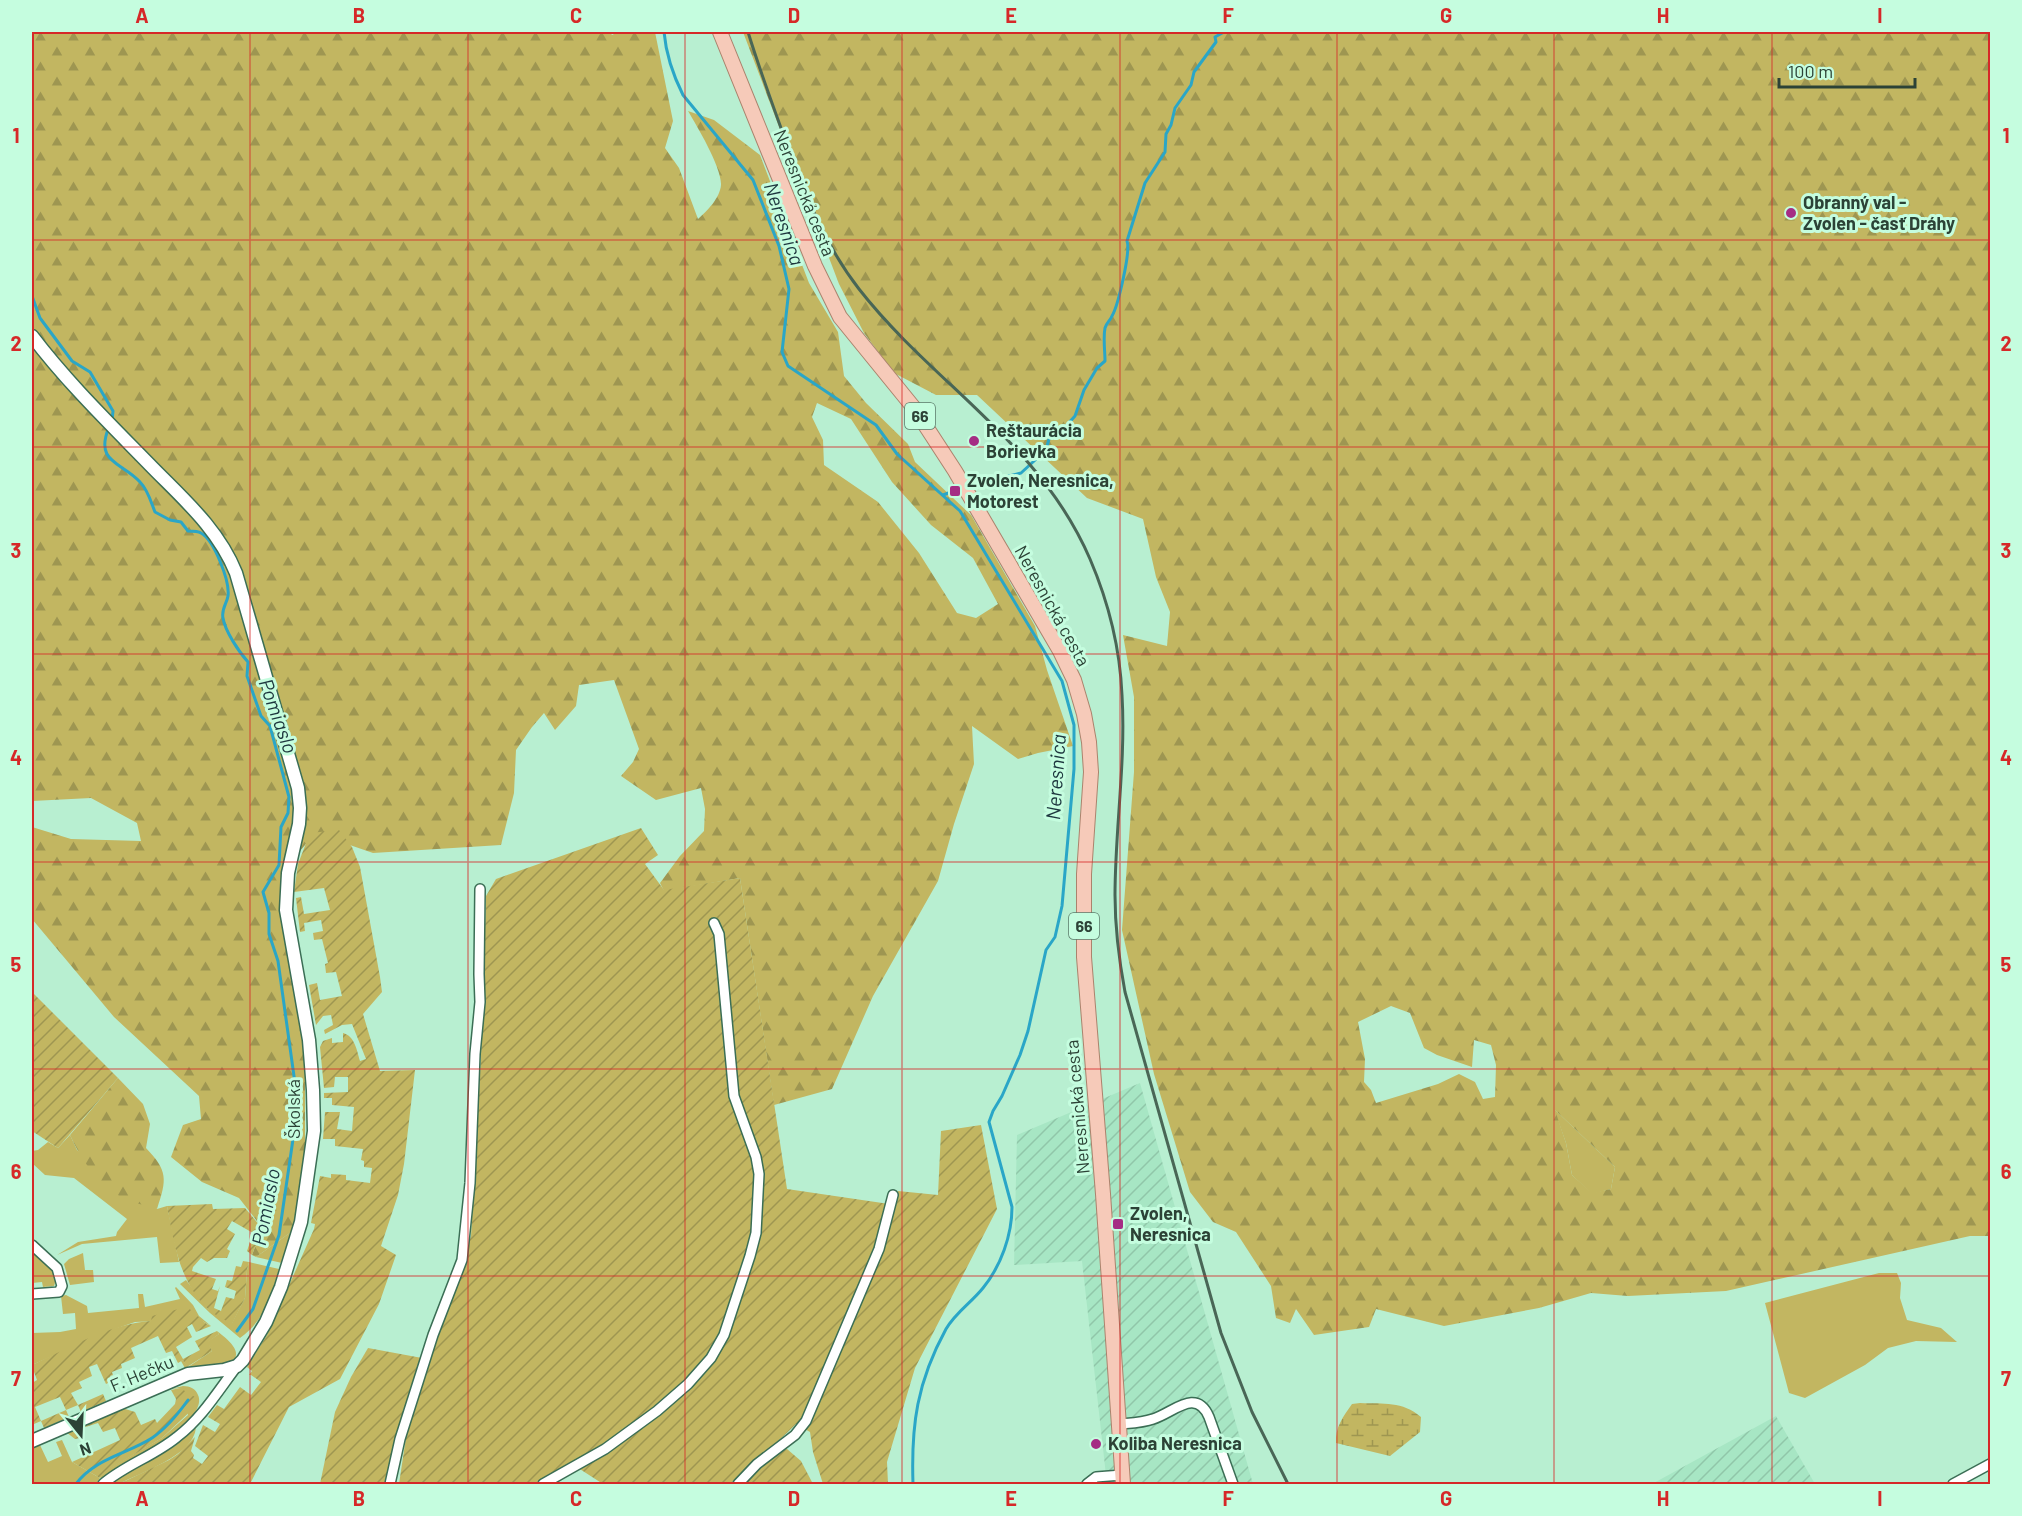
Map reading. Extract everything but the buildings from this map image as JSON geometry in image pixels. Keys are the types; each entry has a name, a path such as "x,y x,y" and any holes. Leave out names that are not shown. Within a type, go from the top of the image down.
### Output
{"main road":[{"name":"Neresnická cesta","path":"720,32 831,300 854,337 914,408 940,446 1060,651 1080,699 1089,742 1090,772 1084,874 1085,967 1122,1480"}],"street":[{"name":"Školská","path":"32,336 58,370 204,519 228,554 236,573 298,788 300,808 299,824 288,873 287,923 311,1063 314,1114 312,1148 301,1222 290,1264 266,1322 243,1360 195,1422 176,1438 103,1485"},
{"path":"390,1485 400,1439 433,1335 462,1260 470,1183 475,1054 480,1002 480,889"},
{"path":"543,1485 604,1449 657,1411 688,1384 711,1358 724,1335 750,1256 756,1233 759,1174 756,1157 734,1096 719,934 714,923"},
{"path":"738,1485 757,1464 795,1435 806,1421 879,1250 893,1195"},
{"path":"32,1245 57,1268 62,1286 59,1292 32,1294"},
{"name":"F. Hečku","path":"32,1441 188,1374 224,1370 237,1366"},
{"path":"1119,1424 1154,1419 1182,1404 1200,1404 1206,1409 1233,1485"},
{"path":"1953,1485 1990,1464"},
{"path":"1087,1485 1096,1477 1122,1480"}],"shaded area":[{"path":"1140,1083 1253,1484 1107,1484 1082,1261 1014,1265 1017,1135"},
{"path":"1776,1416 1815,1484 1652,1484"}],"green space":[{"path":"32,32 610,32 612,35 618,32 655,32 673,121 665,148 679,168 698,219 716,199 721,185 718,168 688,111 714,120 760,155 809,283 838,332 844,376 866,403 908,444 915,462 971,515 1035,626 1047,670 1073,746 1018,759 972,726 974,764 938,881 873,996 832,1089 774,1105 740,878 664,891 660,883 680,856 704,831 705,809 701,788 656,800 621,776 633,762 639,749 614,680 579,685 576,706 555,730 544,713 516,750 514,793 501,845 373,853 315,833 285,869 280,897 305,1060 305,1158 294,1230 256,1257 252,1255 255,1247 267,1234 239,1198 202,1182 171,1157 183,1125 201,1119 199,1096 114,1017 32,919 32,827 71,839 141,841 137,823 91,798 32,801","holes":["817,403 851,419 892,482 931,525 973,558 998,604 976,618 957,613 919,553 878,502 824,465 823,440 812,417"]},
{"path":"743,32 1990,32 1990,1236 1970,1236 1726,1291 1628,1296 1591,1293 1539,1308 1444,1326 1376,1309 1369,1327 1314,1335 1296,1309 1290,1323 1276,1318 1271,1286 1236,1232 1213,1222 1190,1192 1154,1074 1122,930 1134,772 1134,697 1123,635 1167,646 1170,612 1156,577 1143,519 1087,498 977,395 936,395 894,373 864,333 839,284","holes":["1391,1006 1410,1013 1424,1048 1437,1055 1472,1067 1474,1040 1491,1045 1496,1065 1495,1097 1483,1099 1475,1082 1459,1074 1438,1084 1376,1103 1371,1090 1364,1082 1365,1059 1358,1022","1555,1110 1615,1167 1611,1189 1592,1193 1572,1175 1566,1143"]},
{"path":"641,828 658,855 645,864 664,890 740,878 787,1189 896,1205 898,1191 938,1195 941,1131 981,1125 997,1209 915,1368 887,1462 888,1484 823,1484 813,1452 810,1432 796,1424 730,1484 603,1484 572,1464 537,1484 399,1484 407,1431 471,1236 481,1055 486,896 496,879"},
{"path":"339,830 352,847 360,867 380,977 382,992 363,1014 380,1071 415,1070 404,1164 398,1195 381,1246 396,1255 379,1304 340,1379 289,1407 250,1484 119,1484 169,1460 195,1437 191,1451 193,1458 202,1464 208,1456 195,1446 203,1425 215,1432 220,1424 208,1417 217,1405 224,1409 240,1387 251,1395 261,1382 249,1375 252,1371 247,1367 267,1335 314,1229 315,1224 311,1223 320,1176 331,1178 331,1174 346,1175 346,1180 370,1183 372,1168 364,1167 364,1161 361,1160 363,1149 335,1146 335,1139 323,1139 325,1112 340,1112 337,1129 352,1131 354,1107 332,1105 332,1098 324,1098 324,1093 348,1092 348,1077 335,1077 334,1087 324,1088 320,1047 323,1041 332,1038 332,1043 343,1042 343,1033 355,1044 360,1061 366,1059 352,1024 342,1025 325,1034 324,1030 333,1025 331,1015 323,1016 316,1025 309,985 317,983 320,1000 342,996 336,972 326,973 325,964 328,963 322,939 314,940 313,933 323,931 321,920 304,923 305,931 300,932 296,898 301,897 304,914 330,910 324,888 294,892 298,864 310,833"},
{"path":"32,992 118,1078 58,1148 32,1131"},
{"path":"118,1078 143,1104 150,1124 146,1148 162,1169 164,1183 157,1209 125,1199 104,1185 79,1153 70,1135"},
{"path":"1554,1109 1615,1167 1611,1189 1592,1194 1572,1175 1566,1143"},
{"path":"70,1135 77,1150 157,1209 167,1206 179,1262 160,1263 157,1237 82,1244 57,1255 78,1242 116,1236 127,1219 74,1178 45,1175 32,1163 32,1151 38,1150 48,1142 58,1148"},
{"path":"212,1204 213,1209 245,1208 267,1234 255,1247 252,1255 247,1251 253,1233 232,1221 227,1229 235,1234 227,1249 230,1251 227,1258 214,1258 207,1262 201,1258 193,1267 192,1271 216,1279 212,1289 218,1291 220,1286 214,1308 221,1311 226,1297 234,1299 236,1291 225,1287 227,1280 232,1281 236,1266 241,1267 243,1261 249,1262 245,1298 232,1324 208,1309 190,1286 179,1261 167,1206"},
{"path":"294,1230 282,1263 256,1257"},
{"path":"32,1251 53,1270 56,1280 54,1286 43,1287 42,1282 32,1283"},
{"path":"83,1253 85,1270 93,1270 94,1282 70,1285 64,1264 69,1259"},
{"path":"249,1262 279,1269 260,1317 240,1338 180,1284 186,1280 208,1309 232,1323 245,1298"},
{"path":"1879,1273 1897,1273 1901,1283 1900,1298 1907,1320 1941,1328 1957,1342 1916,1341 1888,1348 1865,1365 1805,1398 1789,1393 1765,1303"},
{"path":"176,1287 193,1305 199,1316 211,1326 199,1319 135,1322 106,1332 32,1365 32,1333 76,1329 75,1313 63,1314 61,1296 66,1295 87,1306 88,1313 139,1308 138,1294 143,1294 145,1307 180,1299"},
{"path":"186,1307 211,1326 196,1332 192,1324 187,1327 192,1337 176,1347 183,1359 200,1350 195,1341 217,1331 219,1334 208,1342 212,1351 187,1367 183,1360 178,1363 172,1351 166,1353 158,1336 131,1348 135,1358 121,1364 122,1368 112,1372 113,1375 110,1376 112,1381 106,1384 97,1364 89,1367 92,1376 79,1382 82,1388 71,1393 78,1405 66,1410 60,1397 35,1407 41,1421 34,1424 32,1383 37,1380 32,1372 32,1365 75,1344 120,1327 151,1321 152,1316"},
{"path":"217,1331 233,1346 235,1359 231,1363 186,1370 181,1361 183,1360 188,1367 212,1351 207,1342 219,1334"},
{"path":"368,1348 422,1358 384,1484 320,1484 335,1412 351,1377"},
{"path":"186,1386 196,1391 199,1404 186,1423 153,1448 106,1477 100,1478 105,1471 162,1438 188,1415 180,1388 171,1389"},
{"path":"180,1388 195,1397 197,1405 162,1438 106,1471 100,1478 72,1462 120,1440 115,1428 103,1432 98,1423 76,1430 80,1438 75,1439 66,1432 122,1408 135,1412 141,1425 155,1419 157,1423 175,1404 176,1399 171,1390"},
{"path":"103,1394 106,1401 81,1412 78,1405"},
{"path":"1352,1404 1392,1404 1407,1408 1421,1417 1420,1432 1390,1456 1336,1443 1338,1427 1343,1418"},
{"path":"66,1410 69,1417 44,1428 41,1421"},
{"path":"196,1428 193,1438 176,1455 119,1484 109,1484 175,1446"},
{"path":"62,1440 72,1462 100,1478 96,1484 32,1484 32,1448 40,1445 48,1462 62,1456 56,1442"},
{"path":"787,1449 801,1461 813,1484 743,1484 769,1459"}],"waterway":[{"name":"Neresnica","path":"664,32 666,48 683,95 753,180 779,246 789,289 782,352 788,366 876,425 897,454 960,511 1062,681 1074,725 1074,769 1062,906 1055,937 1046,950 1028,1031 1020,1055 989,1122 1012,1207 1010,1228 995,1270 983,1288 950,1323 928,1367 915,1423 913,1484"},
{"path":"968,486 1021,473 1046,450 1049,439 1058,429 1065,427 1075,416 1084,390 1097,368 1105,361 1105,328 1115,310 1126,266 1127,241 1145,183 1165,152 1166,134 1175,108 1191,85 1194,72 1216,42 1215,37 1224,32"},
{"name":"Pomiaslo","path":"32,296 40,318 72,361 90,372 113,411 112,421"},
{"name":"Pomiaslo","path":"109,427 105,439 107,455 143,485 155,512 170,520 181,522 188,531 201,533 216,552 228,589 223,612 224,623 248,662 247,676 261,716 270,726 289,797 288,813 281,827 279,865 263,892 269,913 269,934 278,961 298,1105 279,1235 253,1309 237,1331"},
{"path":"943,495 962,488"},
{"name":"Pomiaslo","path":"76,1484 101,1463 142,1444 157,1434 188,1400"}],"railway":[{"path":"748,32 792,159 835,254 859,289 888,323 984,416 1043,481 1069,517 1096,575 1108,608 1121,678 1123,745 1115,895 1118,944 1125,992 1221,1333 1252,1412 1288,1484"}],"place":[{"name":"Obranný val - Zvolen - časť Dráhy","path":"1791,213"},
{"name":"Reštaurácia Borievka","path":"974,441"},
{"name":"Zvolen, Neresnica, Motorest","path":"955,491"},
{"name":"Zvolen, Neresnica","path":"1118,1224"},
{"name":"Koliba Neresnica","path":"1096,1444"}]}
